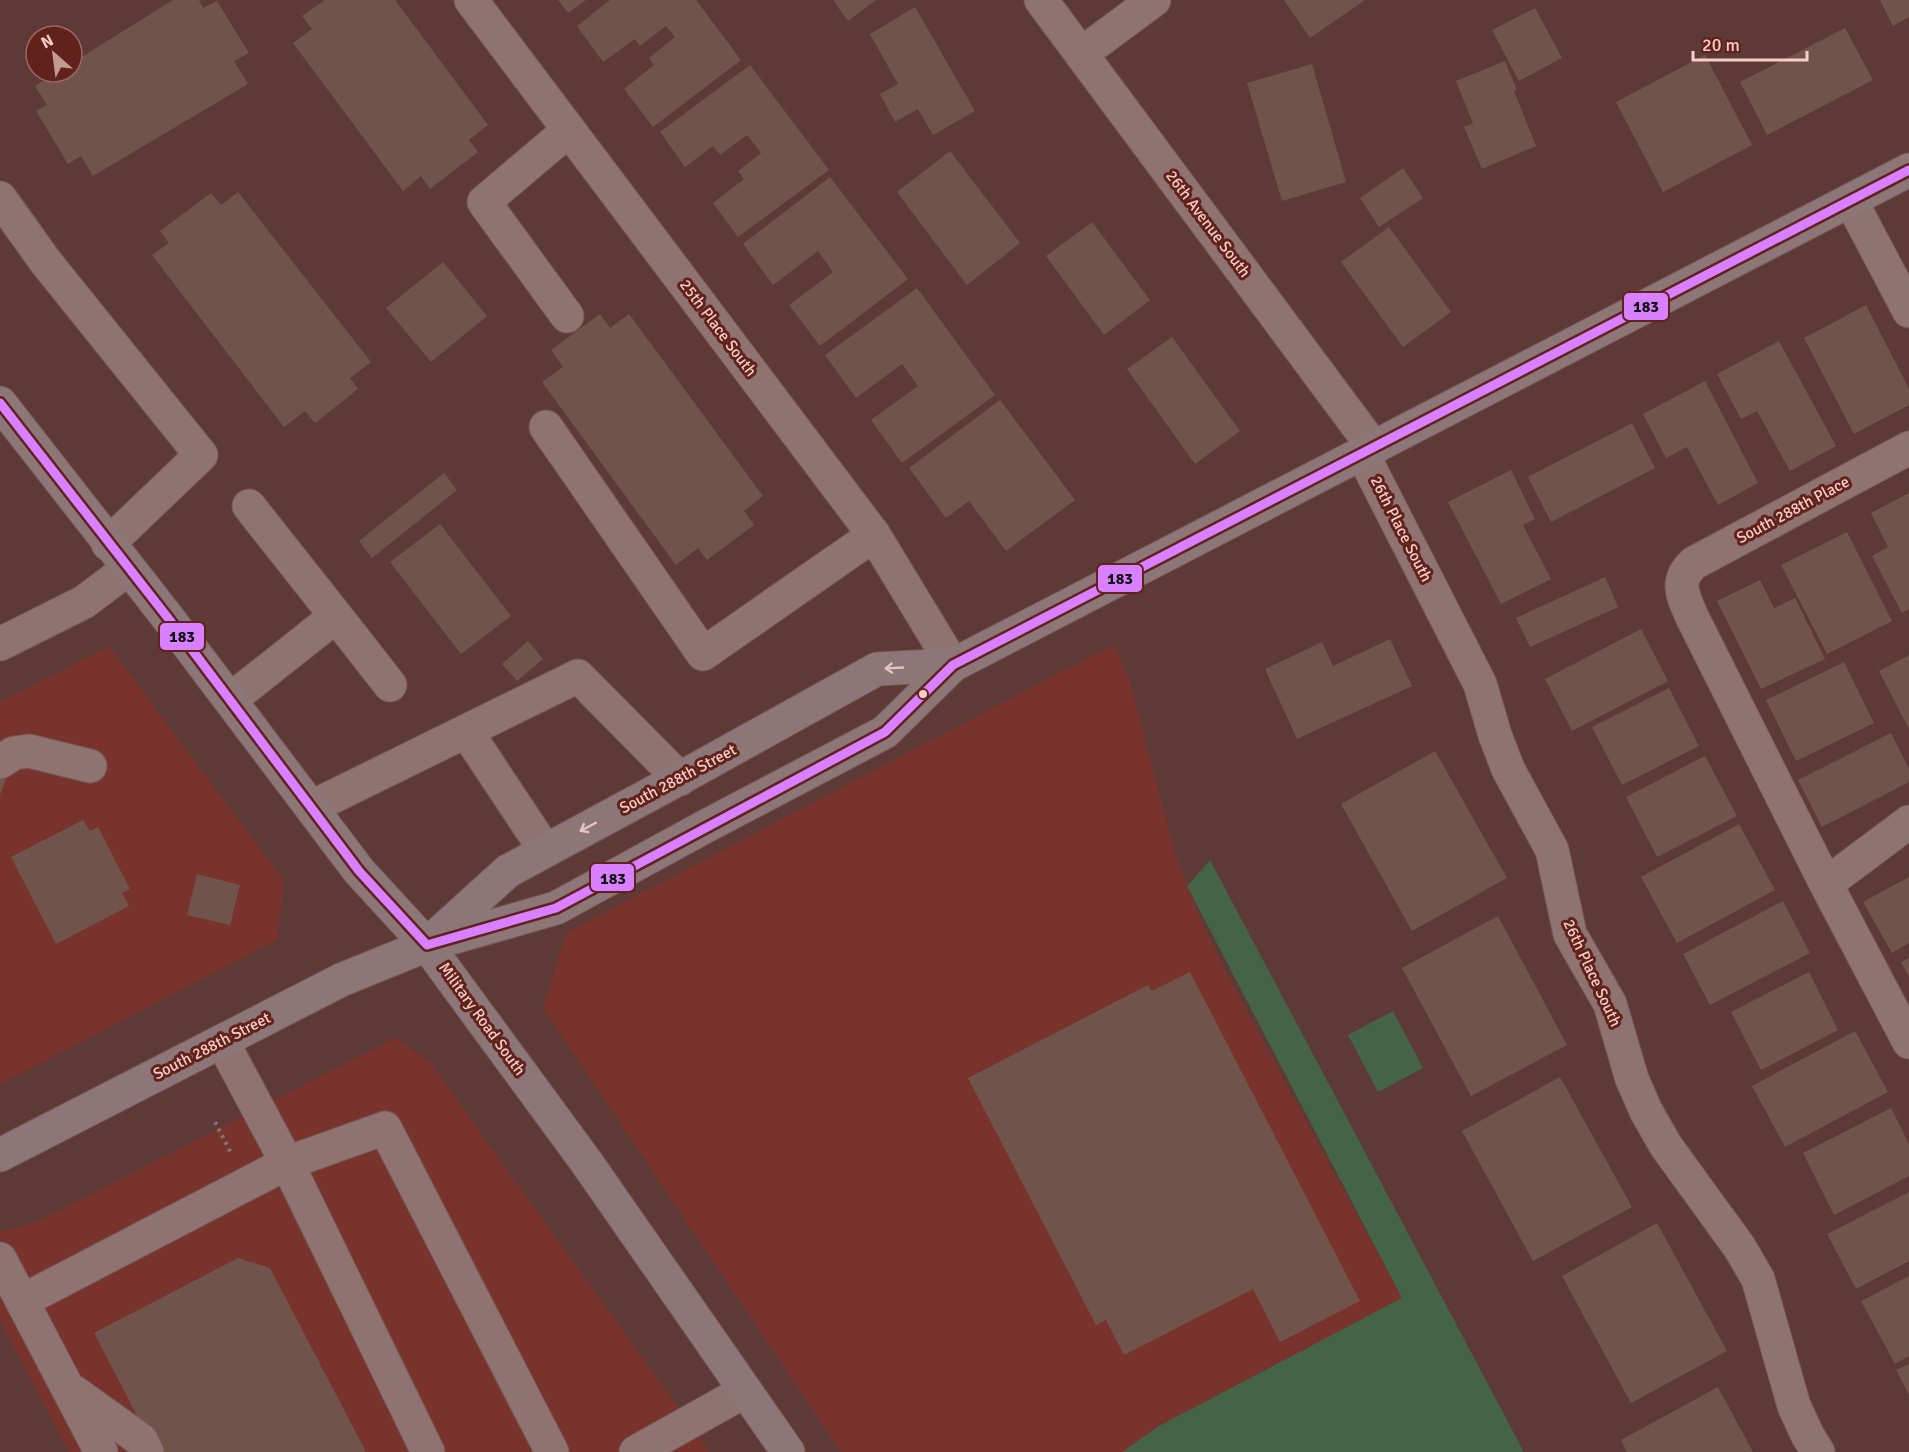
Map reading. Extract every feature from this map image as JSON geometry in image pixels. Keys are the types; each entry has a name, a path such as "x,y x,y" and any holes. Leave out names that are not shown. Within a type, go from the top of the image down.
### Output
{"main road":[{"name":"South 288th Street","path":"0,1155 341,980 427,945 556,908 885,732 953,665 1909,170"},
{"name":"Military Road South","path":"0,403 359,871 427,945 607,1190 788,1452"},
{"name":"South 288th Street","path":"427,945 508,871 680,779 877,669 953,665"}],"street":[{"name":"25th Place South","path":"471,0 874,535 953,665"},
{"name":"26th Avenue South","path":"1041,0 1368,451"},
{"path":"1081,54 1154,0"},
{"path":"567,316 484,202 569,130"},
{"path":"0,198 45,261 201,455 108,544"},
{"path":"1851,201 1909,311"},
{"path":"546,427 703,654 874,535"},
{"name":"South 288th Place","path":"1826,884 1692,617 1683,595 1683,578 1686,570 1701,558 1909,448"},
{"name":"26th Place South","path":"1368,451 1480,684 1494,735 1508,769 1552,850 1570,934 1610,1004 1629,1072 1646,1111 1670,1152 1740,1248 1758,1279 1794,1406 1808,1437 1818,1452"},
{"path":"249,506 390,685"},
{"path":"0,644 84,602 128,569"},
{"path":"230,700 336,616"},
{"path":"312,807 578,676 680,779"},
{"path":"466,731 545,850"},
{"path":"0,762 14,753 29,751 90,766"},
{"path":"1909,822 1826,884 1909,1042"},
{"path":"222,1041 287,1163 428,1452"},
{"path":"22,1300 287,1163 385,1128 552,1452"},
{"path":"0,1259 78,1395 101,1452"},
{"path":"649,1449 745,1392"},
{"path":"78,1395 125,1452"},
{"path":"78,1395 141,1440 147,1452"}],"path":[{"path":"215,1122 232,1155"}],"shaded area":[{"path":"1115,645 1129,679 1176,856 1199,915 1226,973 1402,1298 1159,1426 1122,1452 841,1452 543,1008 566,933"},
{"path":"109,646 284,881 277,940 0,1084 0,702"},
{"path":"395,1038 430,1062 710,1452 69,1452 0,1320 0,1232 37,1222"}],"green space":[{"path":"1210,860 1524,1452 1122,1452 1159,1426 1402,1298 1187,886"},
{"path":"1393,1011 1423,1068 1378,1092 1348,1035"}],"building":[{"path":"173,0 199,0 203,8 217,1 249,53 234,61 248,84 93,176 81,156 68,164 36,111 47,105 35,86 38,84 84,84 84,56"},
{"path":"325,0 395,0 488,125 469,140 478,152 430,189 421,176 403,191 293,43 312,29 302,16"},
{"path":"558,0 586,0 568,13"},
{"path":"610,0 696,0 741,60 653,127 624,89 654,65 649,58 675,37 666,26 640,46 635,39 603,62 577,26"},
{"path":"833,0 876,0 848,21"},
{"path":"1284,0 1365,0 1310,38"},
{"path":"1880,0 1909,0 1909,17 1893,26"},
{"path":"915,7 975,111 933,135 918,109 895,122 880,94 898,84 870,34"},
{"path":"1535,8 1562,58 1519,81 1492,30"},
{"path":"1845,28 1873,80 1767,135 1740,82"},
{"path":"1705,55 1752,145 1663,192 1616,102"},
{"path":"1505,61 1517,90 1514,91 1536,146 1482,169 1464,127 1473,123 1456,81"},
{"path":"1312,64 1346,182 1282,201 1247,83"},
{"path":"750,65 829,170 738,237 713,203 744,179 738,171 761,153 747,135 720,155 713,146 685,167 660,132"},
{"path":"950,151 1020,243 967,285 897,192"},
{"path":"1403,168 1423,198 1379,227 1360,198"},
{"path":"830,177 908,279 820,346 789,305 833,272 818,251 773,285 743,244"},
{"path":"238,192 371,362 350,378 358,389 315,423 305,411 284,427 152,255 169,243 160,231 211,193 221,205"},
{"path":"1092,222 1150,300 1104,335 1046,256"},
{"path":"1389,227 1451,312 1403,347 1341,262"},
{"path":"443,262 487,316 431,362 386,308"},
{"path":"917,288 995,395 902,463 871,420 918,386 902,364 856,398 825,355"},
{"path":"1866,305 1909,389 1909,405 1854,434 1804,338"},
{"path":"600,314 610,328 629,314 763,496 744,511 754,525 707,560 698,548 676,565 542,382 563,367 551,350"},
{"path":"1172,337 1240,431 1195,464 1127,369"},
{"path":"1779,341 1836,446 1790,471 1757,411 1741,419 1717,374"},
{"path":"1705,381 1758,483 1718,505 1687,447 1666,458 1643,414"},
{"path":"1000,400 1075,500 1006,551 969,501 946,518 909,468"},
{"path":"1632,423 1655,468 1551,522 1528,477"},
{"path":"1511,470 1535,519 1523,525 1551,579 1501,604 1448,502"},
{"path":"444,473 457,490 372,558 359,541"},
{"path":"1909,493 1909,609 1902,613 1872,556 1888,547 1871,513"},
{"path":"440,524 511,616 461,654 390,562"},
{"path":"1847,532 1892,621 1827,654 1781,565"},
{"path":"1605,577 1618,607 1530,647 1516,618"},
{"path":"1760,580 1774,608 1795,598 1825,659 1761,689 1717,601"},
{"path":"1641,629 1668,681 1572,731 1545,679"},
{"path":"1390,639 1412,686 1297,739 1265,669 1322,642 1333,666"},
{"path":"528,641 543,659 517,681 502,664"},
{"path":"1909,655 1909,729 1879,671"},
{"path":"1844,662 1874,723 1796,761 1766,700"},
{"path":"1669,688 1699,746 1622,785 1592,727"},
{"path":"1891,733 1909,769 1909,782 1822,827 1798,780"},
{"path":"1435,751 1507,878 1412,931 1341,804"},
{"path":"1705,756 1737,816 1657,857 1626,797"},
{"path":"0,771 8,773 0,795"},
{"path":"83,820 90,831 98,827 130,889 122,893 129,906 56,944 11,857"},
{"path":"1739,824 1775,890 1677,943 1641,877"},
{"path":"197,874 240,885 230,925 187,915"},
{"path":"1909,877 1909,943 1892,953 1863,902"},
{"path":"1783,901 1810,953 1710,1005 1683,954"},
{"path":"1498,916 1567,1045 1471,1096 1402,968"},
{"path":"1909,958 1909,977 1901,962"},
{"path":"1190,972 1360,1301 1280,1342 1253,1289 1124,1355 1106,1320 1096,1325 968,1078 1148,985 1152,991"},
{"path":"1809,972 1838,1030 1761,1070 1731,1012"},
{"path":"1855,1031 1888,1092 1785,1147 1752,1086"},
{"path":"1560,1077 1632,1207 1533,1261 1462,1131"},
{"path":"1891,1108 1909,1144 1909,1176 1834,1215 1803,1153"},
{"path":"1909,1192 1909,1261 1856,1289 1827,1234"},
{"path":"1657,1223 1727,1351 1631,1403 1562,1276"},
{"path":"238,1258 270,1268 366,1452 156,1452 94,1333"},
{"path":"1909,1276 1909,1356 1895,1364 1861,1301"},
{"path":"1909,1364 1909,1395 1896,1370"},
{"path":"1718,1387 1753,1452 1627,1452 1621,1440"}],"transit line":[{"name":"183","path":"0,403 168,618 359,871 427,945 556,908 885,732 953,665 1909,170"}]}
